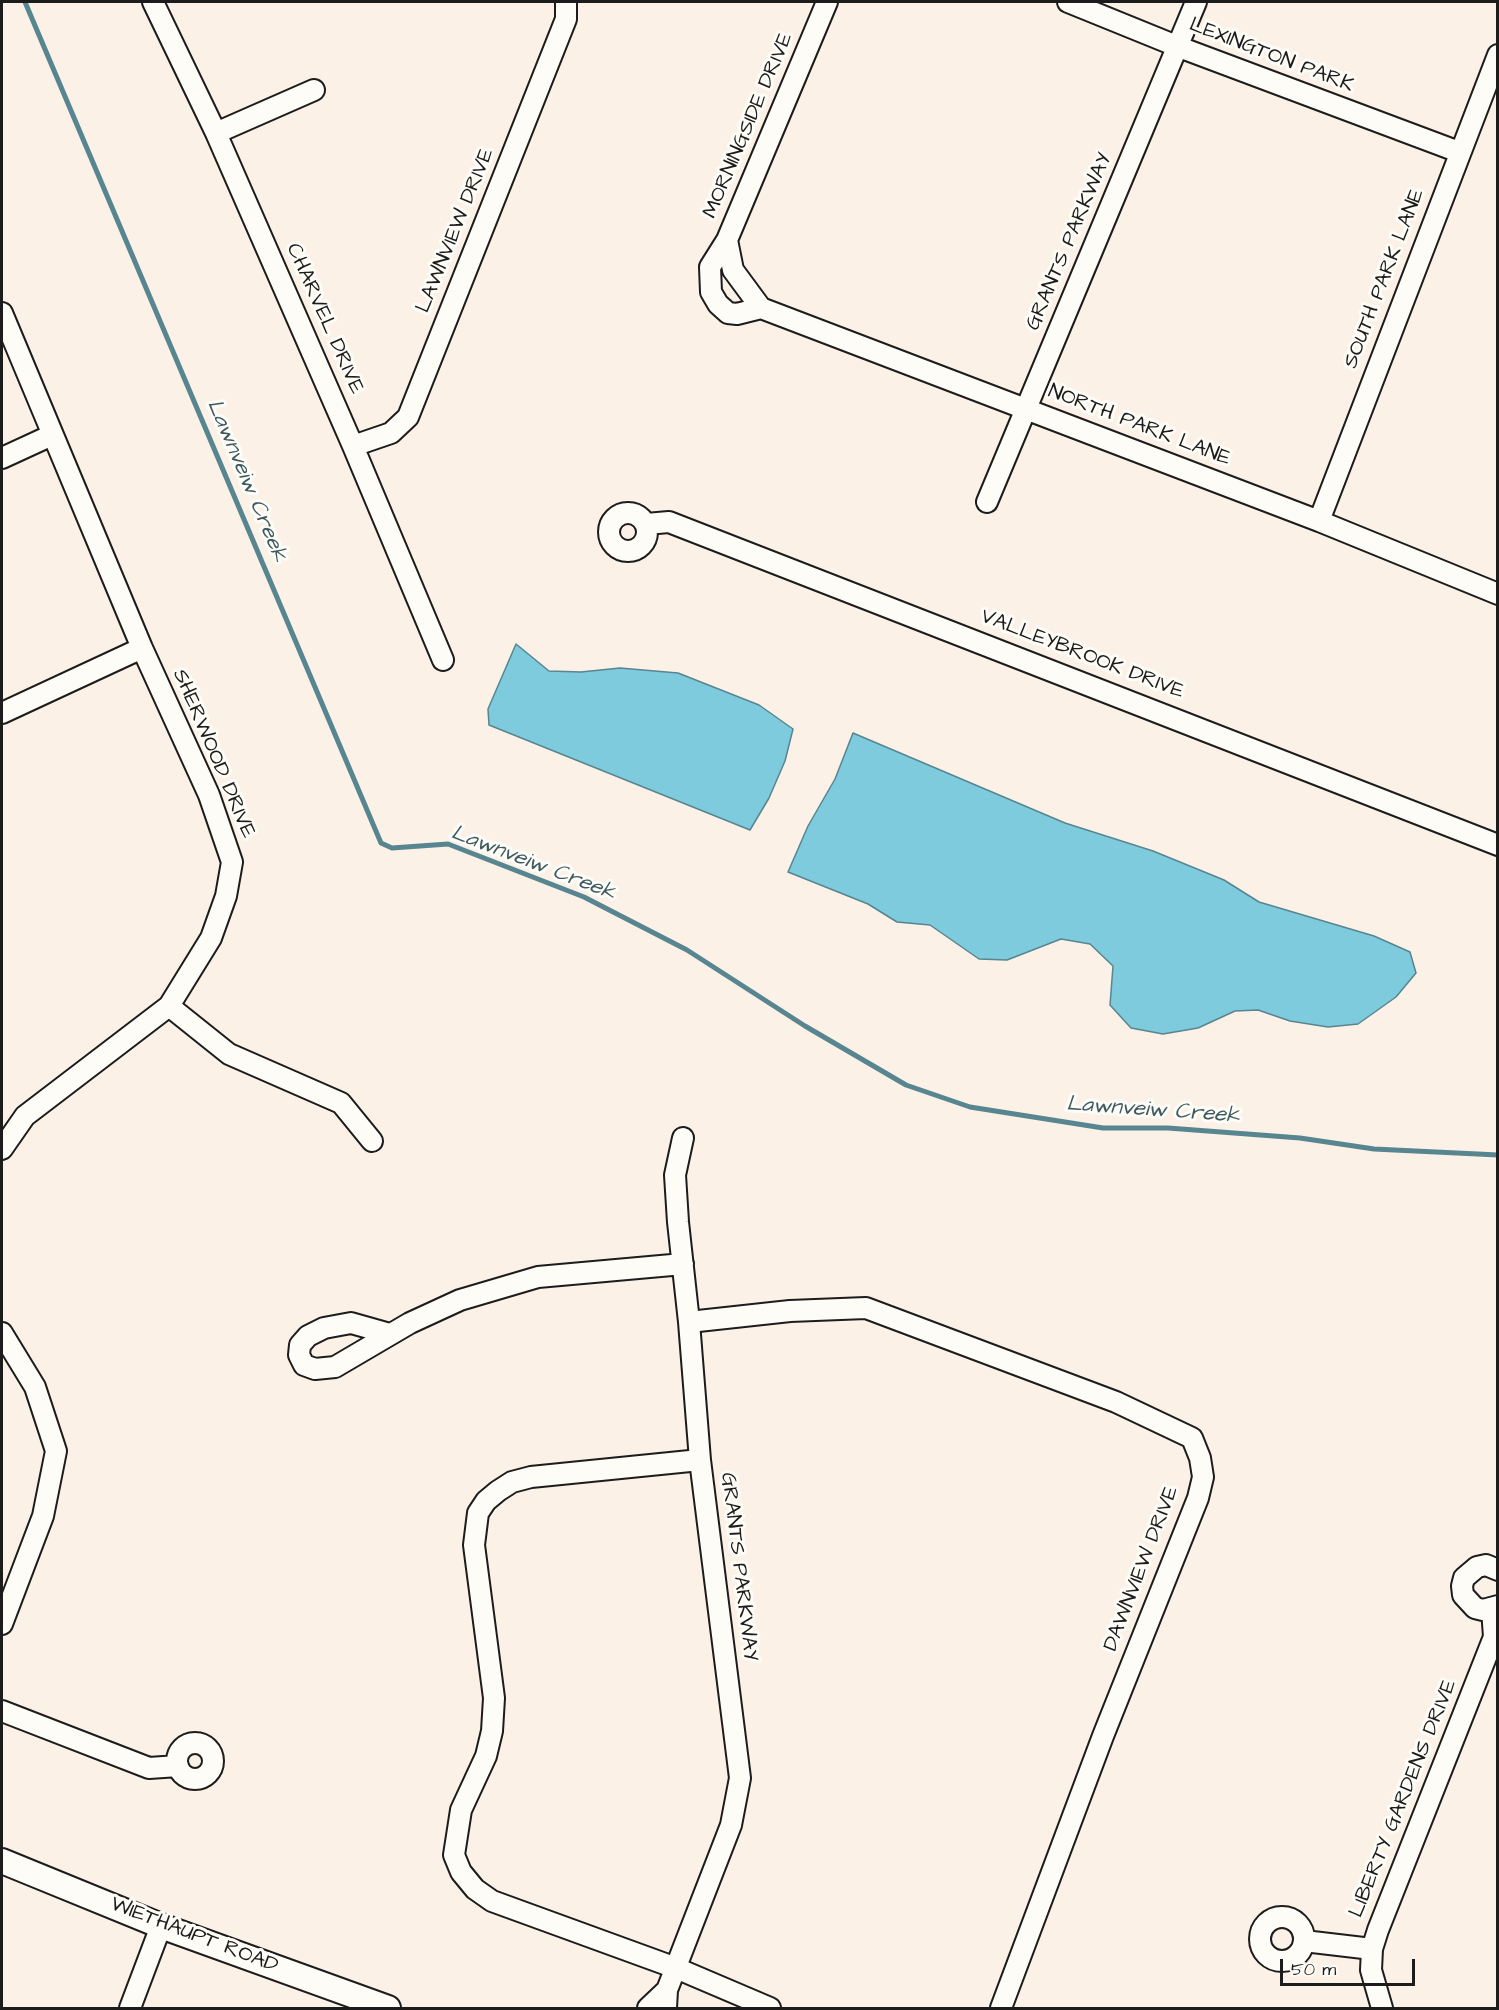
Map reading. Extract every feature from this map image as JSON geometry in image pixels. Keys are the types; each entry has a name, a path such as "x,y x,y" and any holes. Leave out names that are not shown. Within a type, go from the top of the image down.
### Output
{"street":[{"name":"CHARVEL DRIVE","path":"153,2 216,133 353,446 443,660"},
{"name":"LAWNVIEW DRIVE","path":"353,446 391,433 408,417 566,20 566,2"},
{"name":"MORNINGSIDE DRIVE","path":"761,308 733,270 727,240 827,2"},
{"name":"LEXINGTON PARK","path":"1068,2 1179,47 1459,152"},
{"name":"GRANTS PARKWAY","path":"987,502 1196,2"},
{"name":"SOUTH PARK LANE","path":"1319,521 1497,55"},
{"path":"216,133 314,90"},
{"path":"727,240 711,267 711,292 718,304 728,313 737,314 761,308"},
{"name":"NORTH PARK LANE","path":"761,308 1319,521 1497,594"},
{"name":"SHERWOOD DRIVE","path":"2,313 142,648 209,795 232,862 226,896 212,938 169,1006 25,1116 2,1149"},
{"path":"2,458 52,435"},
{"name":"VALLEYBROOK DRIVE","path":"646,524 669,522 1416,811 1497,845"},
{"path":"2,713 142,648"},
{"path":"169,1006 229,1054 341,1103 372,1141"},
{"name":"GRANTS PARKWAY","path":"648,2008 667,1999 676,1968 731,1825 740,1778 700,1460 675,1175 683,1138"},
{"path":"390,1334 460,1300 529,1279 683,1264"},
{"name":"DAWNVIEW DRIVE","path":"689,1322 801,1310 866,1308 1116,1402 1192,1438 1200,1458 1203,1477 1198,1498 1103,1737 1001,2008"},
{"path":"2,1333 35,1387 56,1451 43,1516 2,1624"},
{"path":"700,1460 531,1477 512,1482 498,1491 486,1501 478,1513 474,1545 494,1698 492,1731 486,1756 461,1810 454,1855 460,1872 475,1889 492,1901 676,1968 770,2008"},
{"name":"LIBERTY GARDENS DRIVE","path":"1382,2008 1371,1970 1372,1950 1378,1930 1494,1637 1495,1607 1474,1608 1463,1595 1464,1578 1477,1567 1486,1565 1497,1570"},
{"path":"2,1711 150,1768 178,1766"},
{"name":"WIETHAUPT ROAD","path":"2,1860 161,1926 388,2008"},
{"path":"130,2008 161,1926"},
{"path":"1304,1941 1372,1950"}],"water":[{"path":"516,644 549,671 581,672 620,668 678,673 759,705 793,729 785,761 769,798 750,830 489,725 488,709"},
{"path":"853,733 1065,823 1153,851 1224,880 1259,902 1374,936 1410,952 1416,973 1396,997 1358,1024 1328,1027 1290,1021 1258,1010 1235,1011 1198,1028 1163,1034 1131,1028 1110,1005 1113,966 1090,944 1061,939 1007,960 979,959 930,925 897,922 868,904 788,872 808,826 835,779"}],"waterway":[{"name":"Lawnveiw Creek","path":"25,2 381,843 392,848 448,844 584,897 687,950 805,1026 906,1085 970,1107 1103,1128 1168,1128 1300,1138 1374,1149 1498,1155"}]}
